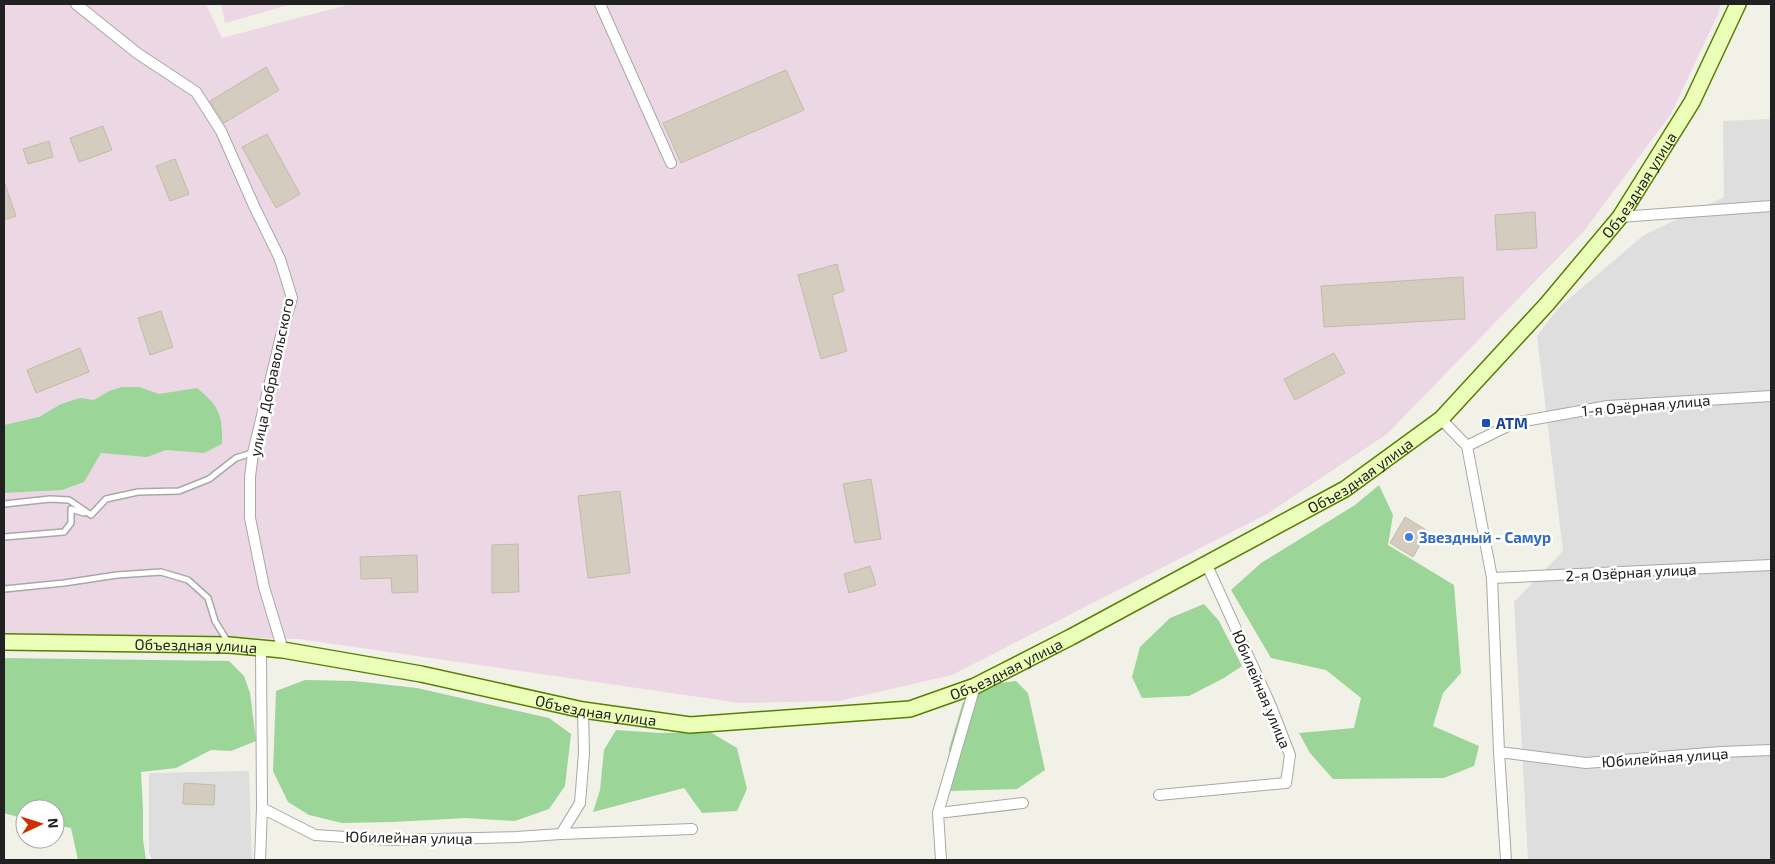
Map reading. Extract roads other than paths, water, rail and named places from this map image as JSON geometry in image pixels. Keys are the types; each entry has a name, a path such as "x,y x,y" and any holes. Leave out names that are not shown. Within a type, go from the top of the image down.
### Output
{"main road":[{"name":"Объездная улица","path":"4,642 229,645 283,650 421,674 583,710 690,725 910,709 975,686 1071,637 1345,489 1441,419 1547,304 1620,217 1692,102 1738,4"}],"street":[{"name":"улица Добравольского","path":"76,4 136,53 196,92 220,131 280,259 292,298 269,382 253,453 250,477 250,518 264,587 283,650"},
{"path":"600,4 671,163"},
{"path":"1620,217 1771,206"},
{"name":"1-я Озёрная улица","path":"1467,446 1514,423 1608,406 1771,396"},
{"path":"1441,419 1467,446 1492,578 1499,752 1506,860"},
{"name":"Юбилейная улица","path":"1159,794 1286,783 1290,755 1271,706 1206,563"},
{"name":"2-я Озёрная улица","path":"1492,578 1771,565"},
{"path":"260,860 262,808 261,648"},
{"path":"941,860 938,813 975,686"},
{"path":"562,834 580,803 584,753 583,710"},
{"name":"Юбилейная улица","path":"1499,752 1586,763 1721,752 1771,750"},
{"path":"938,813 1024,803"},
{"name":"Юбилейная улица","path":"262,808 315,835 392,840 516,837 692,829"}],"lane":[{"path":"91,516 106,499 138,492 180,491 209,479 236,458 253,453"},
{"path":"4,504 50,499 68,500 91,516"},
{"path":"4,537 64,532 71,523 70,509 91,516"},
{"path":"4,589 116,575 161,572 188,580 208,598 215,621 229,645"}],"place":[{"name":"АТМ","path":"1486,423"},
{"name":"Звездный - Самур","path":"1409,537"}]}
